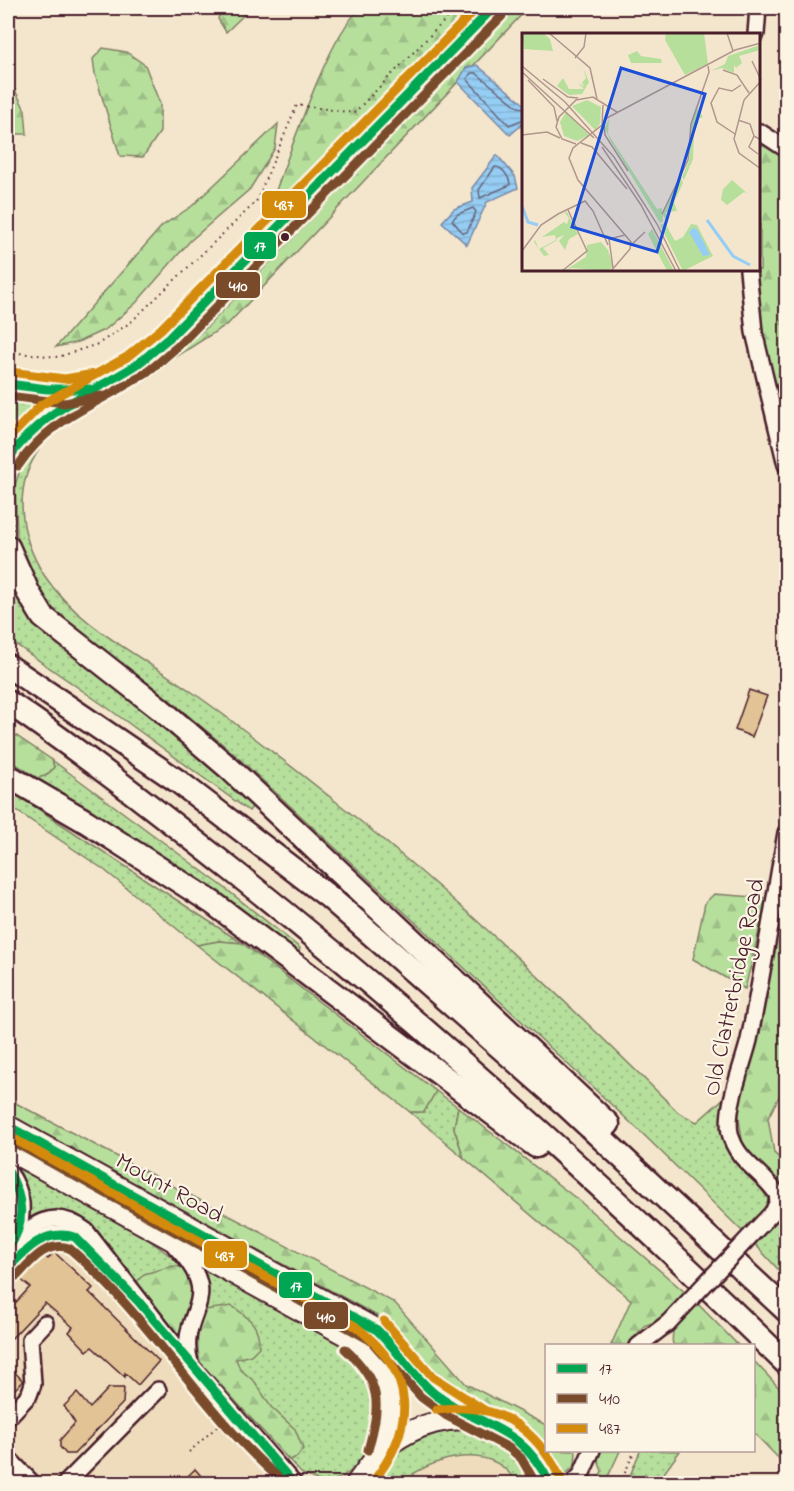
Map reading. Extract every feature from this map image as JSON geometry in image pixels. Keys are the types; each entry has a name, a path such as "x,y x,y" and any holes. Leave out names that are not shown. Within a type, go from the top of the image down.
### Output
{"highway":[{"path":"11,542 28,592 43,617 159,708 238,776 592,1108 721,1247"},
{"path":"8,666 179,782 329,897 567,1106 786,1310"},
{"path":"8,702 62,739 336,953 533,1125 786,1362"},
{"path":"8,776 87,822 213,903 643,1227"}],"main road":[{"path":"12,464 31,426 88,389 134,366 169,338 493,8"},
{"path":"8,384 47,389 88,389"},
{"name":"Mount Road","path":"8,1126 377,1330 393,1344 419,1380 436,1395 478,1420"},
{"name":"Mount Road","path":"8,1150 349,1337 382,1369 390,1403 390,1422 380,1453"},
{"path":"361,1477 380,1453 422,1427 444,1420 478,1420 498,1426 528,1446 544,1467 550,1484"}],"street":[{"path":"756,33 758,8"},
{"path":"761,133 786,149"},
{"path":"748,272 754,332 786,465"},
{"name":"Old Clatterbridge Road","path":"779,1206 773,1188 742,1160 730,1132 731,1109 749,1039 786,833"},
{"path":"8,1171 17,1184 23,1210 12,1244"},
{"path":"639,1344 668,1323 779,1206"},
{"path":"12,1244 44,1220 66,1219 86,1231 191,1366 294,1484"},
{"path":"8,1268 33,1242 46,1235 65,1233 82,1242 138,1300"},
{"path":"168,1238 197,1273 201,1293 186,1347 191,1366"},
{"path":"8,1417 28,1395 33,1384 30,1339 45,1323"},
{"path":"65,1484 158,1390"},
{"path":"572,1484 581,1475 591,1452"},
{"path":"8,1458 33,1484"},
{"path":"275,1461 306,1484"},
{"path":"342,1484 361,1477"}],"path":[{"path":"8,352 58,357 98,344 131,322 256,202 297,105 354,113 457,8"},
{"path":"11,542 12,464"},
{"path":"189,1452 232,1413"},
{"path":"620,1484 634,1452"}],"shaded area":[{"path":"65,1246 193,1385 274,1483 8,1483 8,1282 40,1247"},
{"path":"460,1457 489,1460 503,1467 516,1483 417,1483 413,1474 443,1459"}],"green space":[{"path":"222,8 251,8 226,32 218,19"},
{"path":"361,8 474,8 265,220 320,75 348,23"},
{"path":"516,8 528,8 229,323 143,378 204,330"},
{"path":"103,48 126,52 145,65 160,104 160,132 143,157 120,156 95,74 93,59"},
{"path":"8,76 25,110 27,134 11,134 8,130"},
{"path":"278,124 275,148 250,189 190,241 136,303 106,329 78,342 56,347 162,226 192,206"},
{"path":"765,141 786,157 786,237 782,244 786,248 786,427 762,335 754,272 761,272 761,143"},
{"path":"8,398 44,401 47,405 14,430 8,440"},
{"path":"75,416 41,447 32,462 23,494 22,511 29,544 44,575 58,594 93,626 229,719 384,840 471,915 679,1113 697,1122 724,1098 724,1131 730,1155 764,1192 770,1205 743,1232 645,1136 232,752 154,687 61,623 39,597 17,536 15,485 24,458 37,438"},
{"path":"8,574 24,606 255,803 249,811 8,639"},
{"path":"8,730 52,760 54,767 47,775 37,778 8,759"},
{"path":"52,760 221,885 300,948 299,953 229,903 37,778 47,775 54,767"},
{"path":"8,789 242,943 219,941 197,945 103,869 8,805"},
{"path":"786,865 786,1092 782,1091 768,1118 774,1153 786,1164 786,1190 743,1145 738,1113"},
{"path":"714,894 767,898 745,989 693,959 705,903"},
{"path":"219,941 242,943 436,1091 424,1112 410,1112 197,945"},
{"path":"436,1091 458,1107 454,1128 464,1158 410,1112 424,1112"},
{"path":"8,1099 395,1303 466,1384 545,1424 545,1452 576,1452 575,1465 565,1475 555,1470 543,1449 526,1431 501,1414 445,1392 428,1376 383,1319 8,1114"},
{"path":"458,1107 577,1199 687,1294 663,1319 644,1326 629,1344 611,1344 631,1300 464,1158 454,1128"},
{"path":"8,1158 140,1233 186,1268 135,1284 95,1234 28,1219 25,1187 8,1162"},
{"path":"786,1213 786,1278 753,1242 777,1216"},
{"path":"173,1266 186,1268 191,1276 194,1292 191,1309 182,1333 178,1335 135,1284 144,1274"},
{"path":"203,1268 352,1350 371,1373 378,1388 379,1415 376,1429 364,1456 344,1475 324,1482 301,1473 200,1362 196,1346 208,1288"},
{"path":"696,1302 737,1344 673,1344 673,1332 682,1316"},
{"path":"232,1306 252,1323 259,1339 259,1347 251,1355 236,1359 240,1369 255,1382 271,1407 295,1429 303,1449 297,1457 289,1460 200,1362 198,1336 205,1310"},
{"path":"755,1362 786,1395 786,1466 755,1434"},
{"path":"451,1428 481,1433 505,1442 524,1458 541,1483 516,1483 507,1471 495,1462 468,1457 454,1458 425,1467 413,1474 417,1483 366,1484 382,1463 392,1455 427,1436"},
{"path":"600,1452 620,1452 605,1483 596,1484 602,1471 597,1458"},
{"path":"639,1452 679,1452 657,1483 627,1483"}],"water":[{"path":"477,65 522,102 522,125 510,135 458,82 466,68"},
{"path":"497,155 515,176 518,188 487,202 467,245 442,222 454,209 473,202 472,188"}],"building":[{"path":"749,690 767,696 752,737 735,730"},
{"path":"54,1252 93,1288 89,1292 159,1361 138,1385 125,1373 125,1377 92,1347 87,1351 69,1332 73,1327 45,1303 8,1342 8,1311 30,1287 19,1278 42,1254 48,1259"},
{"path":"8,1365 23,1381 8,1396"},
{"path":"109,1388 124,1388 123,1403 74,1454 66,1454 60,1447 60,1440 75,1423 64,1406 77,1393 90,1408"},
{"path":"195,1469 208,1484 180,1484"}],"transit line":[{"name":"487","path":"8,439 41,405 127,357 161,329 477,8"},
{"name":"17","path":"8,459 21,442 50,416 133,367 169,338 493,8"},
{"name":"410","path":"18,466 31,449 59,424 141,376 178,346 502,16"},
{"name":"487","path":"10,372 65,379 94,374"},
{"name":"17","path":"8,384 47,389 88,389"},
{"name":"410","path":"8,396 65,403 102,396"},
{"name":"17","path":"8,1126 377,1330 436,1395 514,1438 539,1464 550,1484"},
{"name":"410","path":"8,1139 370,1340 421,1397 447,1416 509,1448 521,1458 536,1484"},
{"name":"487","path":"14,1139 355,1326 375,1344 390,1362 399,1381 404,1400 403,1421 397,1441 371,1484"},
{"name":"17","path":"8,1171 17,1191 21,1210 18,1230 8,1249"},
{"name":"17","path":"8,1268 30,1247 46,1238 64,1235 75,1237 138,1301 294,1484"},
{"name":"410","path":"17,1276 46,1250 53,1247 69,1248 126,1304 229,1428 286,1484"},
{"name":"487","path":"384,1321 433,1377 484,1410"},
{"name":"410","path":"345,1349 366,1372 375,1395 375,1419 368,1450"},
{"name":"487","path":"437,1410 478,1409 495,1413 511,1421 539,1444 561,1479"}]}
